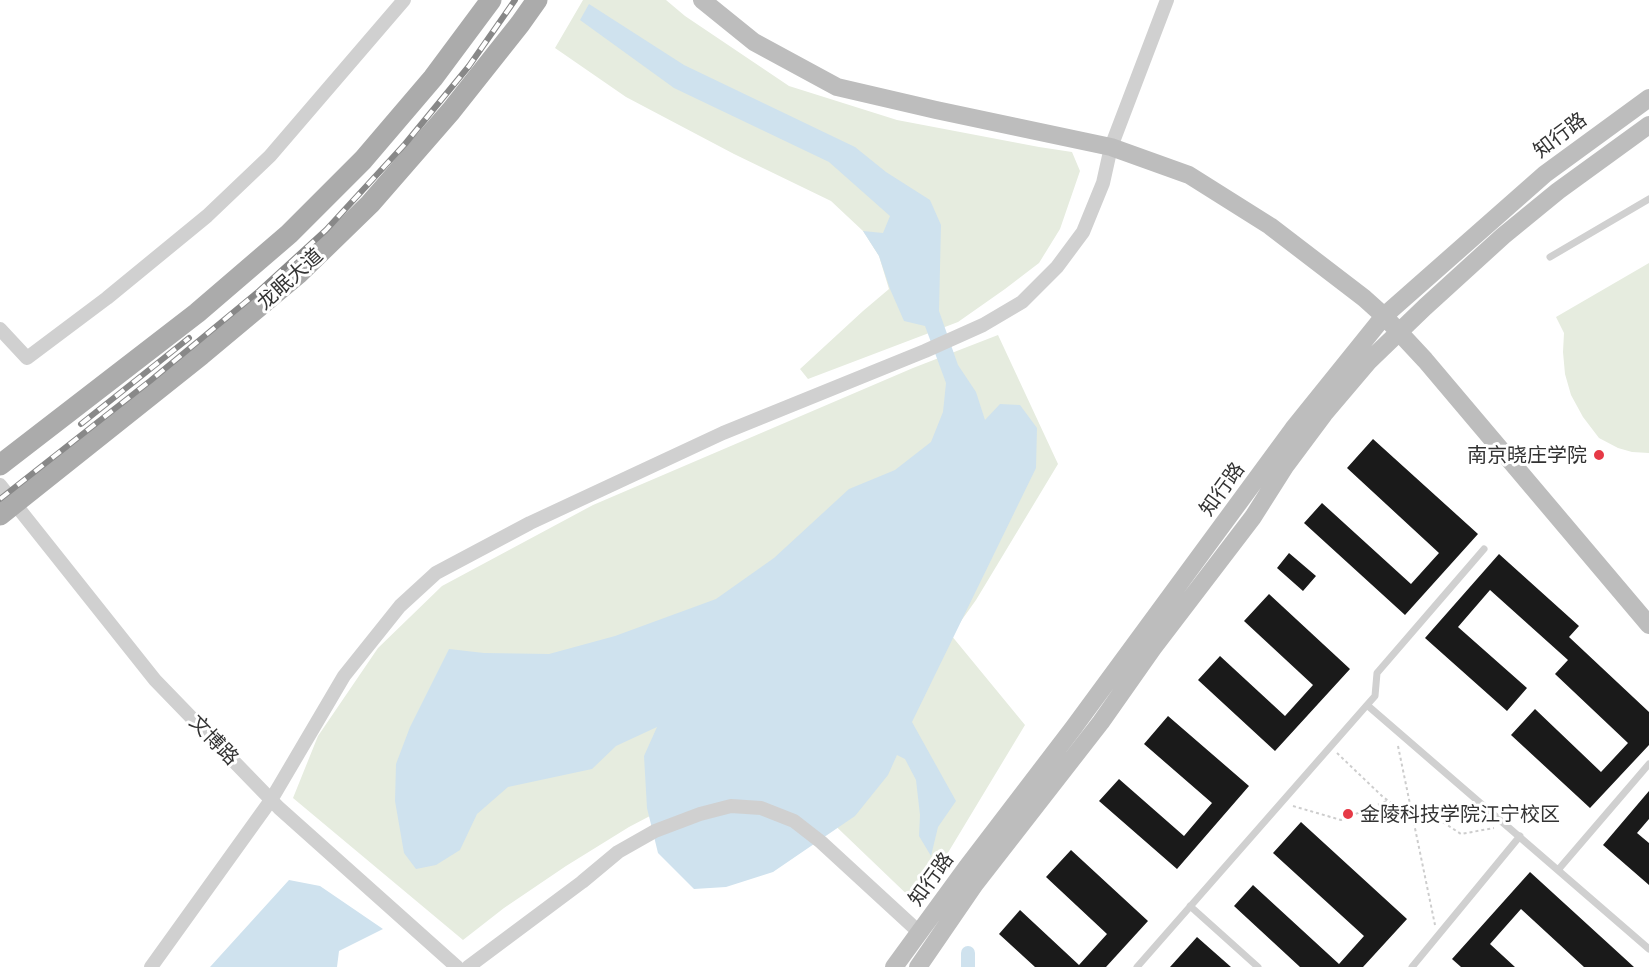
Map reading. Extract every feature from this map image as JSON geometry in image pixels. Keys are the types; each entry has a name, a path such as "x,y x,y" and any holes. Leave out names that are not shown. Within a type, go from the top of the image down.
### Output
{"main road":[{"name":"龙眠大道","path":"0,465 197,313 289,234 363,160 433,78 491,0"},
{"name":"龙眠大道","path":"7,510 192,363 298,274 369,204 451,111 537,0"}],"street":[{"path":"0,329 27,358 125,283 207,216 270,156 404,0"},
{"path":"702,0 754,42 837,87 1111,147 1189,175 1270,226 1384,316 1425,360 1649,625"},
{"path":"151,967 271,800 344,676 400,606 436,573 530,523 712,438 925,351 983,325 1022,302 1058,267 1083,232 1103,183 1111,147 1167,0"},
{"name":"知行路","path":"894,967 967,867 1074,728 1293,429 1384,316 1545,174 1649,98"},
{"name":"知行路","path":"918,967 975,884 1101,722 1153,648 1253,518 1286,465 1324,414 1369,361 1512,229 1558,191 1649,125"},
{"name":"文博路","path":"0,485 7,510 155,680 271,800 458,967"},
{"path":"468,967 582,882 618,852 655,831 700,814 731,806 761,808 794,821 821,842 920,933"}],"lane":[{"path":"1550,257 1649,199"},
{"path":"1137,967 1375,696 1377,673 1484,549"},
{"path":"1367,705 1649,949"},
{"path":"1558,870 1649,764"},
{"path":"1416,966 1520,836"},
{"path":"1190,906 1258,967"}],"path":[{"path":"1395,729 1437,937"},
{"path":"1330,747 1388,801 1413,818 1435,817 1461,834 1492,829 1505,824"},
{"path":"1282,802 1341,820 1388,801"}],"shaded area":[{"path":"583,0 666,0 685,16 789,86 897,120 1072,152 1080,171 1060,229 1039,263 958,322 808,379 800,369 889,289 879,256 863,231 831,201 734,154 626,97 555,48"},
{"path":"1649,263 1649,453 1618,448 1599,438 1583,417 1571,395 1565,374 1564,333 1556,317"},
{"path":"998,335 1058,464 976,600 951,635 1025,725 917,904 798,790 688,796 629,827 566,866 504,908 463,940 293,798 318,736 378,648 442,586 593,505 913,368"}],"water":[{"path":"589,4 684,65 855,147 886,172 930,200 941,225 939,311 958,365 976,392 985,420 1000,404 1020,405 1037,428 1036,468 912,722 956,801 938,827 931,856 919,836 920,815 916,780 905,759 897,755 888,775 855,816 773,872 726,887 694,889 658,853 647,808 644,756 657,727 616,746 592,769 508,787 477,814 460,850 436,865 416,869 404,853 395,801 396,764 410,727 449,649 484,653 549,654 615,636 716,599 774,558 849,489 895,470 931,442 943,412 946,383 925,326 904,321 879,256 863,231 883,233 890,216 829,162 674,88 580,20"},
{"path":"289,880 320,886 383,929 339,951 337,967 210,967"}],"building":[{"path":"1373,439 1478,534 1405,615 1304,523 1322,503 1411,584 1439,553 1347,468"},
{"path":"1289,553 1316,576 1303,591 1277,568"},
{"path":"1499,554 1579,626 1569,637 1649,712 1649,745 1590,808 1511,735 1535,709 1601,772 1628,743 1555,674 1568,660 1490,590 1458,627 1527,688 1507,711 1425,638"},
{"path":"1269,594 1350,669 1275,751 1198,680 1220,656 1285,716 1313,685 1244,621"},
{"path":"1168,716 1249,786 1177,869 1099,801 1119,779 1184,836 1212,803 1144,744"},
{"path":"1649,791 1649,819 1637,833 1649,843 1649,885 1603,845"},
{"path":"1301,822 1407,919 1363,967 1300,967 1234,906 1253,885 1339,964 1364,936 1273,853"},
{"path":"1071,850 1148,921 1106,967 1035,967 999,934 1020,910 1079,965 1107,934 1046,877"},
{"path":"1530,872 1634,967 1584,967 1521,909 1490,944 1515,967 1461,967 1452,959"},
{"path":"1197,937 1231,967 1170,967"}],"waterway":[{"path":"968,953 968,967"}],"railway":[{"path":"0,499 150,381 259,291 326,230 405,144 469,66 515,0"},
{"path":"81,424 189,338"}],"place":[{"name":"南京晓庄学院","path":"1599,455"},
{"name":"金陵科技学院江宁校区","path":"1348,814"}]}
